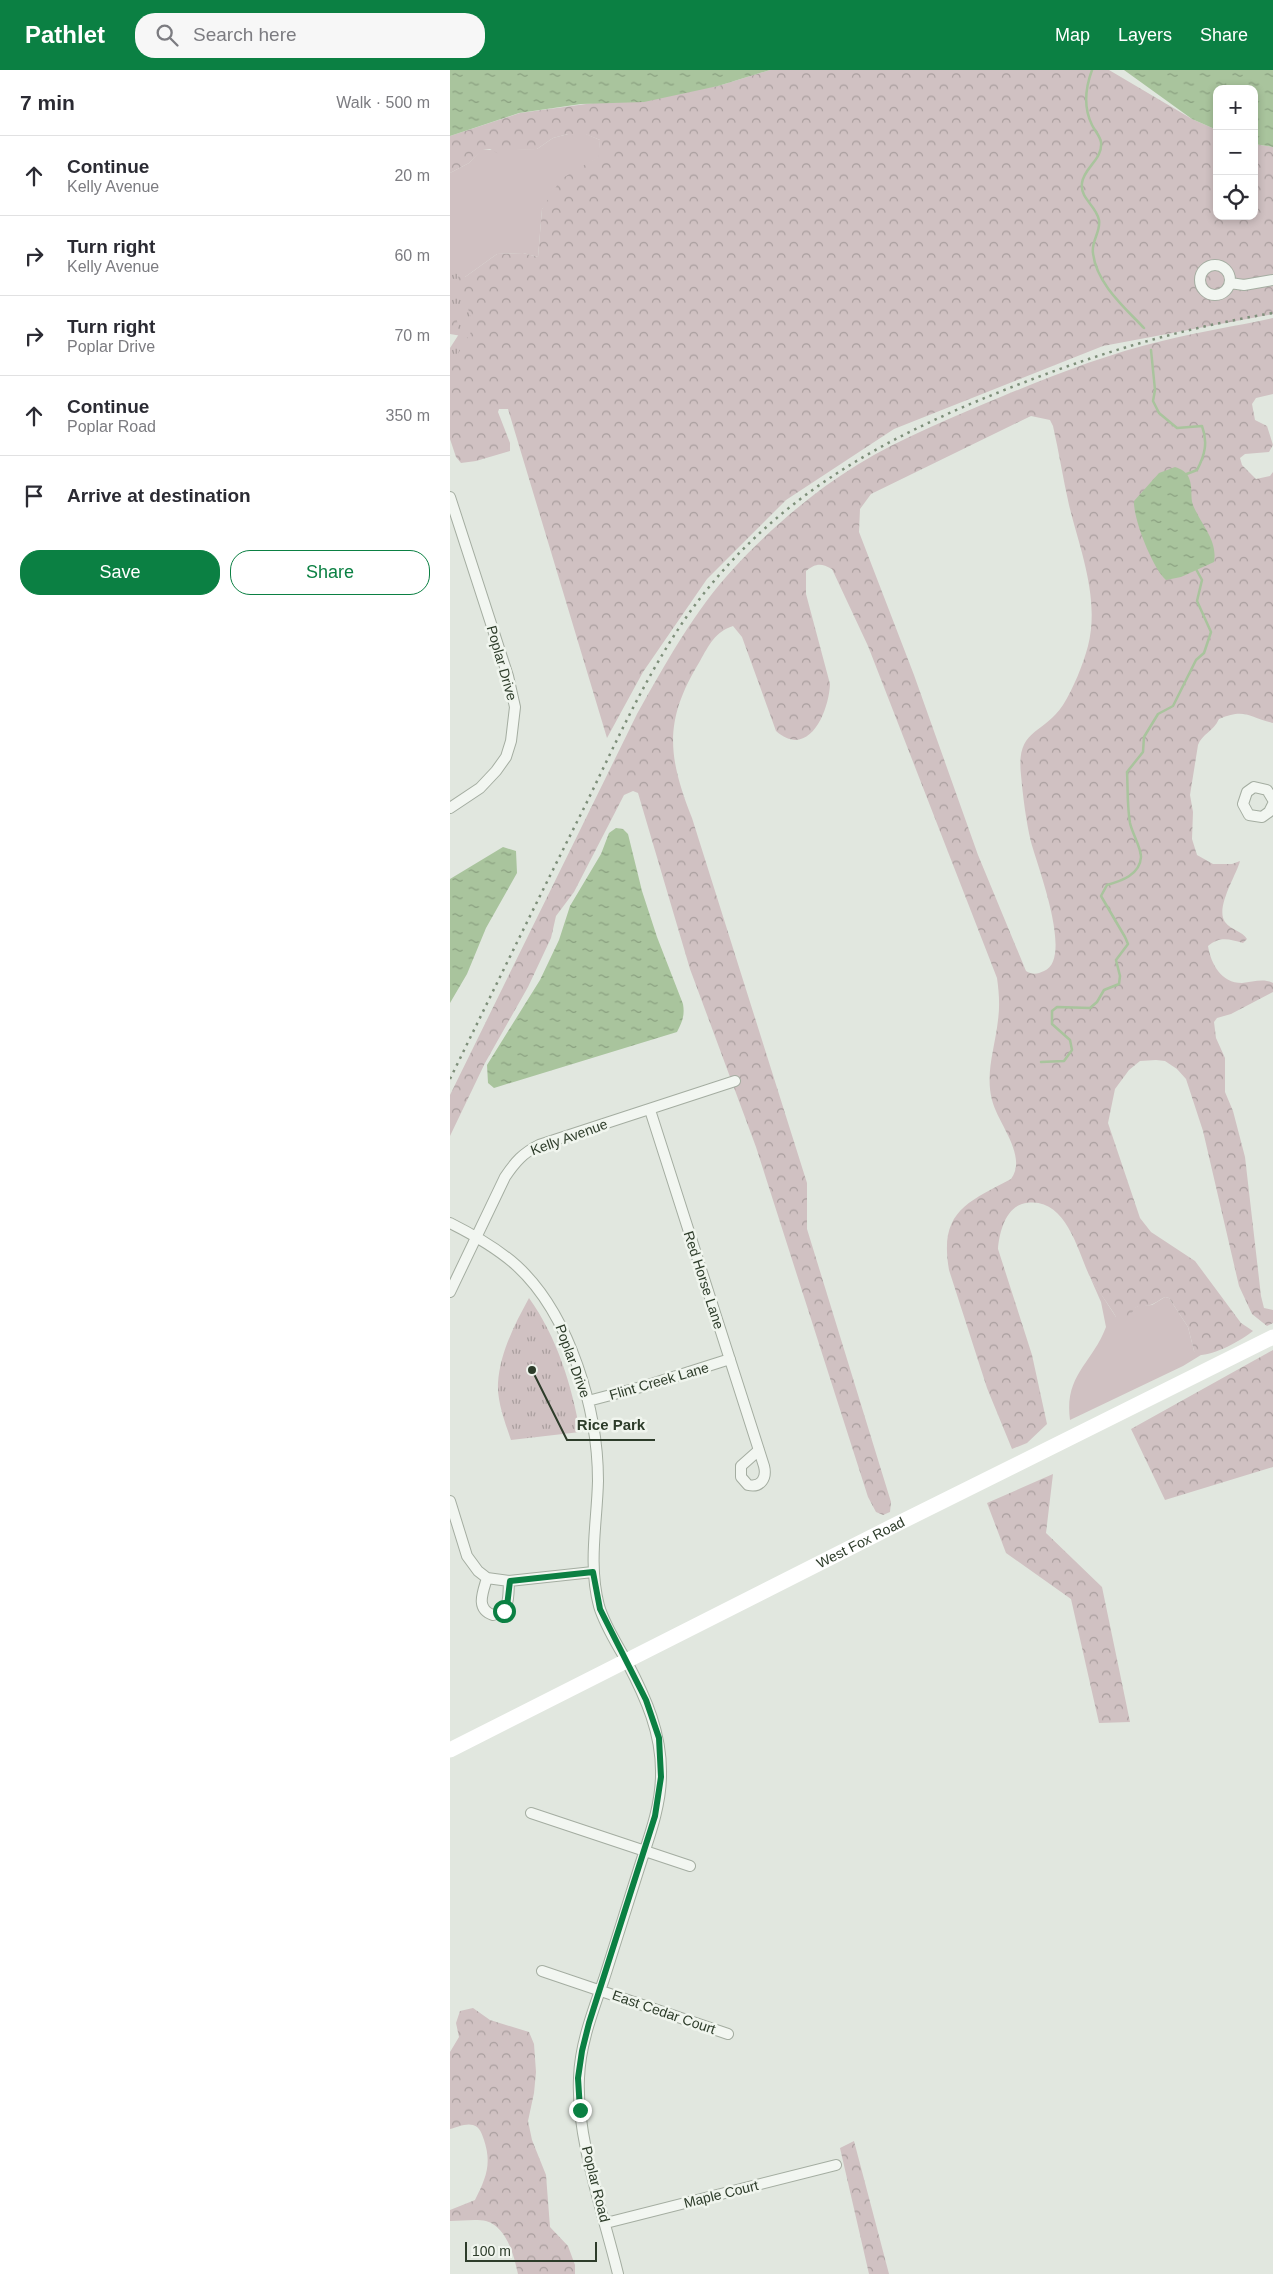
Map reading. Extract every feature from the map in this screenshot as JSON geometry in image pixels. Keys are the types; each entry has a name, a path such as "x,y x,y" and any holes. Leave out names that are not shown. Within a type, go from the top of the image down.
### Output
{"street":[{"path":"1230,283 1244,285 1273,280"},
{"name":"Poplar Drive","path":"450,498 454,525 508,676 515,707 514,722 506,757 496,772 480,788 450,808"},
{"name":"Kelly Avenue","path":"450,1292 505,1177 516,1161 526,1152 539,1145 735,1081"},
{"name":"Red Horse Lane","path":"650,1110 759,1450"},
{"name":"Poplar Drive","path":"450,1224 477,1238 516,1265 544,1297 557,1317 567,1339 588,1401 597,1457 593,1572 600,1609 626,1661"},
{"name":"West Fox Road","path":"450,1750 1273,1338"},
{"name":"Flint Creek Lane","path":"588,1401 730,1360"},
{"path":"450,1501 467,1556 478,1571 487,1578 510,1581 593,1572"},
{"path":"487,1578 482,1594 482,1606 493,1615 504,1611 507,1606 510,1581"},
{"name":"Poplar Road","path":"618,2274 584,2136 578,2078 582,2051 655,1816 661,1777 659,1738 646,1700 626,1661"},
{"path":"531,1813 644,1853 690,1866"},
{"name":"East Cedar Court","path":"542,1971 728,2034"},
{"name":"Maple Court","path":"606,2223 836,2165"}],"green space":[{"path":"770,70 1109,70 1192,119 1213,128 1213,220 1258,220 1258,145 1273,147 1273,314 1103,346 894,429 786,500 707,579 643,672 607,738 508,409 499,409 498,412 510,443 510,451 476,461 461,463 456,457 450,439 450,361 462,336 450,334 450,276 465,277 497,254 523,253 538,257 542,209 561,179 598,157 600,140 585,134 568,134 553,138 537,149 516,150 508,156 501,155 490,149 483,150 469,163 450,173 450,136 520,113 718,86"},
{"path":"568,134 586,134 600,140 599,157 581,168 542,209 538,257 523,253 497,254 465,277 458,277 455,271 450,272 450,173 469,163 482,150 537,149 553,138"},
{"path":"450,253 474,327 450,367 450,348 459,334 456,314 450,313"},
{"path":"1273,318 1273,394 1256,398 1252,404 1255,420 1267,426 1273,445 1269,452 1245,454 1240,458 1242,465 1256,479 1270,476 1273,472 1273,723 1241,714 1219,719 1198,745 1190,795 1193,812 1192,839 1197,855 1213,864 1232,864 1240,861 1224,901 1223,916 1227,925 1247,939 1243,943 1225,939 1208,946 1215,966 1228,980 1242,983 1262,981 1273,983 1273,992 1231,1014 1217,1018 1214,1022 1216,1038 1225,1058 1225,1092 1233,1111 1245,1157 1261,1296 1264,1308 1273,1310 1273,1323 1267,1326 1252,1314 1239,1286 1203,1131 1186,1079 1177,1069 1165,1061 1140,1061 1129,1070 1115,1089 1108,1123 1140,1218 1151,1232 1195,1261 1241,1323 1253,1331 1226,1347 1204,1355 1197,1355 1194,1351 1188,1327 1169,1298 1165,1297 1152,1304 1139,1306 1131,1315 1124,1319 1116,1317 1089,1275 1067,1225 1048,1207 1036,1203 1022,1204 1007,1216 998,1249 1032,1355 1047,1424 1027,1443 1012,1449 987,1388 949,1270 947,1250 948,1235 952,1222 959,1212 981,1195 1011,1179 1015,1170 1014,1150 995,1109 990,1090 991,1060 999,1010 997,978 868,646 832,569 819,565 813,566 806,571 806,594 830,684 826,707 815,728 807,736 798,740 788,738 776,731 742,637 733,626 717,635 710,644 688,682 680,702 673,738 678,775 807,1183 807,1229 891,1502 890,1512 883,1515 876,1512 868,1497 756,1147 690,969 638,793 633,791 624,795 574,892 556,916 551,938 528,987 485,1063 450,1136 450,1095 637,714 693,620 734,568 762,539 808,499 841,476 910,436 1042,380 1121,352 1176,338","holes":["1031,416 1050,420 1053,426 1069,505 1087,574 1092,610 1088,646 1074,684 1063,705 1055,715 1032,734 1022,749 1021,775 1029,834 1046,890 1055,931 1055,949 1052,963 1044,971 1035,974 1026,971 978,855 914,675 859,532 860,509 871,494"]},
{"path":"1090,1277 1116,1317 1138,1306 1152,1305 1165,1297 1169,1298 1188,1327 1194,1351 1201,1355 1183,1366 1070,1420 1069,1405 1075,1381 1080,1370 1094,1351 1106,1327 1101,1302"},
{"path":"529,1298 548,1329 562,1362 573,1397 580,1432 511,1440 499,1397 499,1372 509,1339"},
{"path":"1273,1350 1273,1467 1165,1500 1131,1429"},
{"path":"1053,1474 1046,1533 1102,1587 1130,1722 1099,1723 1071,1599 1006,1553 987,1503"},
{"path":"473,2008 490,2020 529,2032 534,2044 536,2072 528,2121 532,2140 546,2175 550,2227 568,2246 575,2265 575,2274 518,2274 508,2243 499,2229 493,2224 482,2220 450,2221 450,2210 475,2200 485,2178 488,2164 484,2140 477,2127 467,2124 450,2129 450,2052 459,2037 456,2023 460,2011"},
{"path":"854,2141 889,2274 869,2274 840,2148"}],"water":[{"path":"450,70 770,70 718,86 644,102 581,104 519,113 450,136"},
{"path":"1124,70 1273,70 1273,147 1258,145 1258,85 1213,85 1213,128 1192,119"},
{"path":"1175,467 1184,471 1189,478 1193,505 1208,533 1215,554 1214,562 1181,577 1166,580 1155,566 1140,531 1134,501 1159,473"},
{"path":"616,828 623,829 628,834 642,891 657,937 683,1004 682,1022 677,1032 494,1088 488,1083 487,1065 540,980 559,940 570,906 601,854 609,833"},
{"path":"503,847 516,851 517,873 486,928 467,974 450,1003 450,879"}],"waterway":[{"path":"1092,70 1088,84 1086,105 1089,118 1099,136 1101,148 1096,159 1083,177 1082,189 1099,220 1099,229 1093,244 1095,264 1105,285 1144,328"},
{"path":"1151,350 1155,390 1153,401 1159,413 1177,428 1202,426 1204,432 1205,448 1200,464 1197,470 1184,475"},
{"path":"1041,1062 1064,1061 1072,1050 1070,1040 1052,1024 1052,1011 1057,1007 1090,1008 1097,1002 1104,990 1119,984 1120,976 1116,960 1128,944 1101,896 1107,885 1129,876 1140,863 1141,853 1129,817 1127,772 1143,752 1144,737 1158,714 1173,706 1196,660 1204,653 1211,632 1197,601 1202,580 1196,569"}],"railway":[{"path":"450,1079 622,729 648,680 692,609 726,568 762,531 800,499 884,445 976,402 1025,382 1116,350 1210,325 1273,313"}],"place":[{"name":"Rice Park","path":"532,1370"}],"route":[{"path":"504,1611 507,1606 510,1581 593,1572 600,1609 646,1700 659,1738 661,1777 655,1816 589,2023 578,2078 580,2110"}]}
